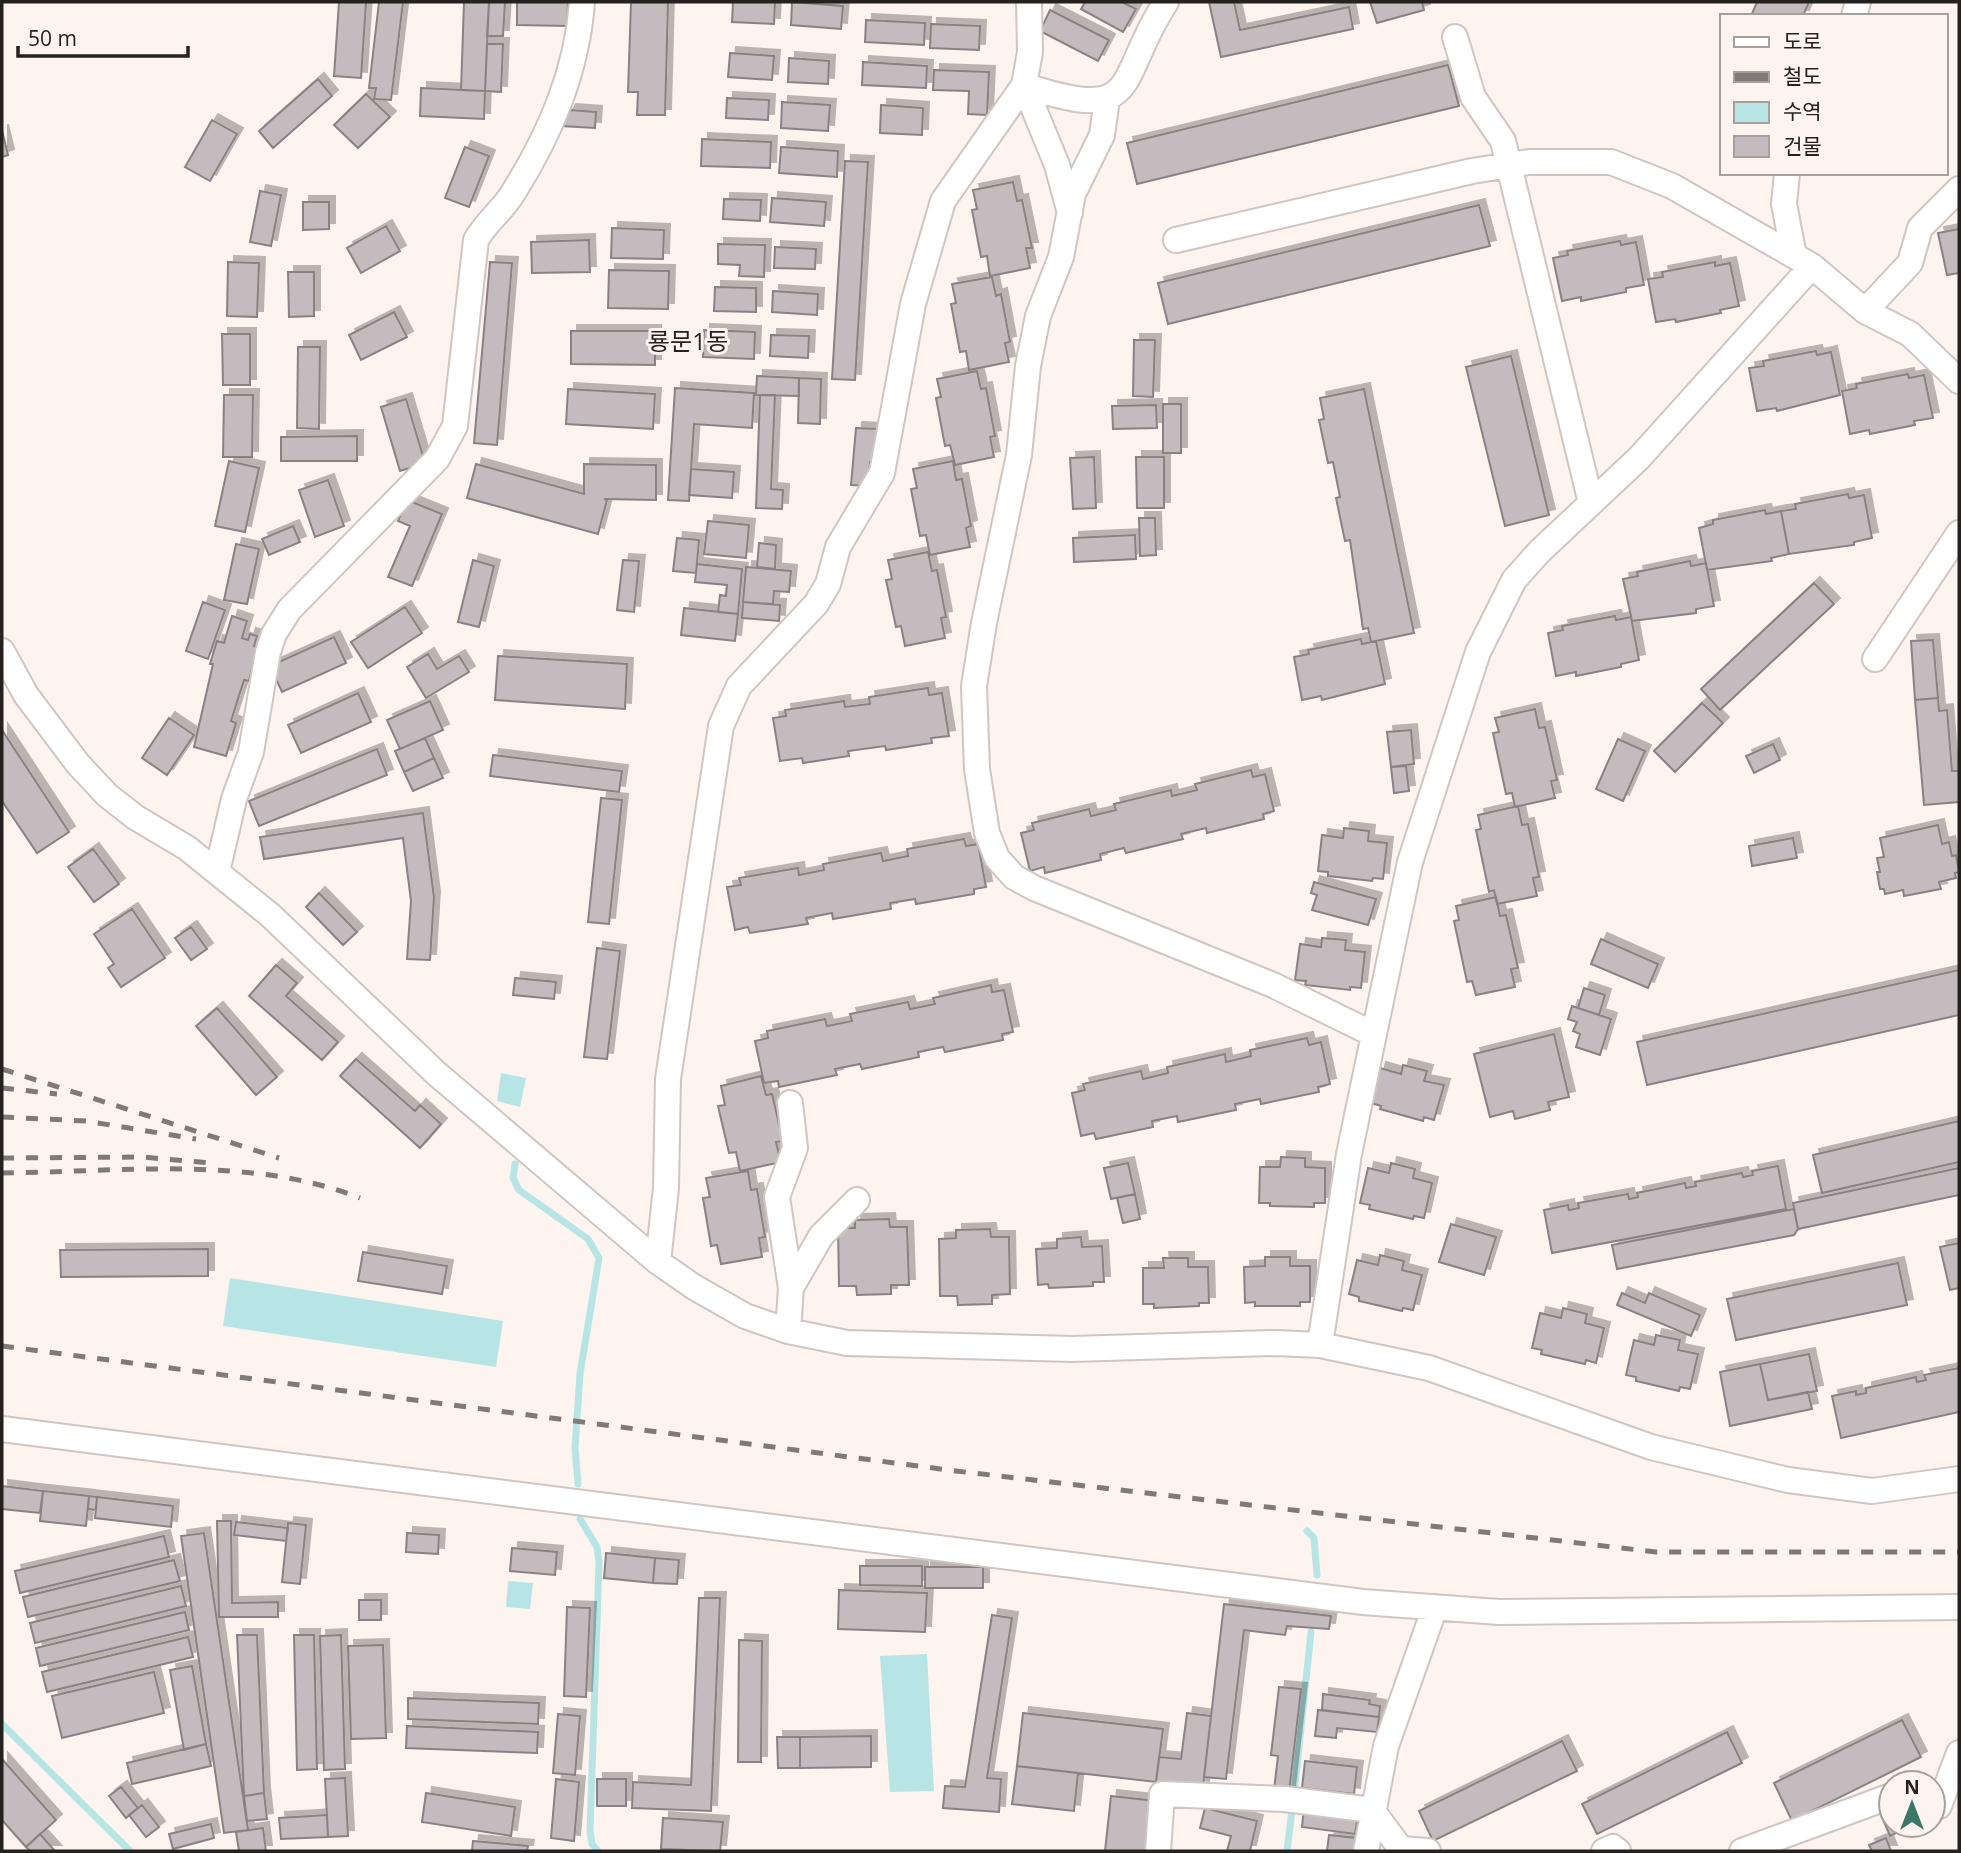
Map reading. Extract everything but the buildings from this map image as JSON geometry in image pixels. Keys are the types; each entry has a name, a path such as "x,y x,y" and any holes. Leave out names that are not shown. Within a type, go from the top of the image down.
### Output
{"street":[{"path":"216,872 234,799 251,752 268,652 274,634 289,610 437,459 449,441 455,426 476,240 486,222 510,198 530,166 569,80 579,42 582,2"},
{"path":"658,1262 666,1188 668,1079 721,726 739,685 816,604 828,584 838,547 882,473 913,304 943,201 1024,85 1030,52 1029,2"},
{"path":"1024,85 1083,100 1107,99 1124,87 1166,2"},
{"path":"1455,37 1473,97 1503,141 1591,503"},
{"path":"1024,85 1057,165 1070,214"},
{"path":"1107,99 1102,135 1073,194 1061,257 1038,316 1028,366 1019,455 984,623 974,685 977,769 987,833 997,858 1014,877 1034,888 1273,985 1373,1034"},
{"path":"1175,240 1510,165 1529,162 1611,162 1672,186 1803,261 1865,311 1910,334 1959,381"},
{"path":"1787,175 1784,204 1803,261"},
{"path":"1865,311 1910,263 1920,228 1959,189"},
{"path":"1320,1345 1349,1154 1410,862 1478,652 1514,580 1539,552 1639,458 1803,261"},
{"path":"1875,659 1959,533"},
{"path":"2,650 26,695 78,764 107,795 135,817 187,848 270,915 437,1074 658,1262 694,1287 745,1315 788,1331 847,1343 901,1346 1072,1349 1276,1343 1320,1345 1429,1368 1651,1447 1788,1480 1872,1490 1959,1479"},
{"path":"788,1331 791,1288 777,1198 795,1148 790,1103"},
{"path":"791,1288 821,1236 857,1200"},
{"path":"2,1429 1363,1602 1499,1612 1959,1607"},
{"path":"1366,1851 1386,1746 1435,1607"},
{"path":"1947,1784 1955,1763"},
{"path":"1158,1851 1162,1794 1284,1799 1372,1810 1401,1849 1428,1851"},
{"path":"1742,1851 1877,1801"},
{"path":"1604,1851 1613,1847 1618,1851"}],"water":[{"path":"501,1073 526,1078 520,1107 497,1101"},
{"path":"230,1278 503,1321 496,1367 223,1326"},
{"path":"508,1581 533,1583 530,1609 506,1607"},
{"path":"927,1654 934,1791 890,1792 880,1656"}],"waterway":[{"path":"515,1164 513,1178 519,1190 588,1239 599,1258 580,1374 575,1448 578,1484"},
{"path":"580,1519 597,1547 599,1562 590,1831 592,1844 598,1851"},
{"path":"1307,1531 1314,1538 1317,1575"},
{"path":"1294,1795 1311,1632"},
{"path":"2,1724 130,1851"},
{"path":"1287,1851 1292,1809"}],"railway":[{"path":"2,1069 279,1158"},
{"path":"2,1088 57,1094"},
{"path":"2,1117 86,1121 196,1139"},
{"path":"2,1158 142,1157 211,1163"},
{"path":"2,1173 138,1169 229,1171 318,1185 360,1198"},
{"path":"2,1346 956,1471 1656,1552 1959,1552"}],"district":[{"name":"룡문1동","path":"688,342"}]}
